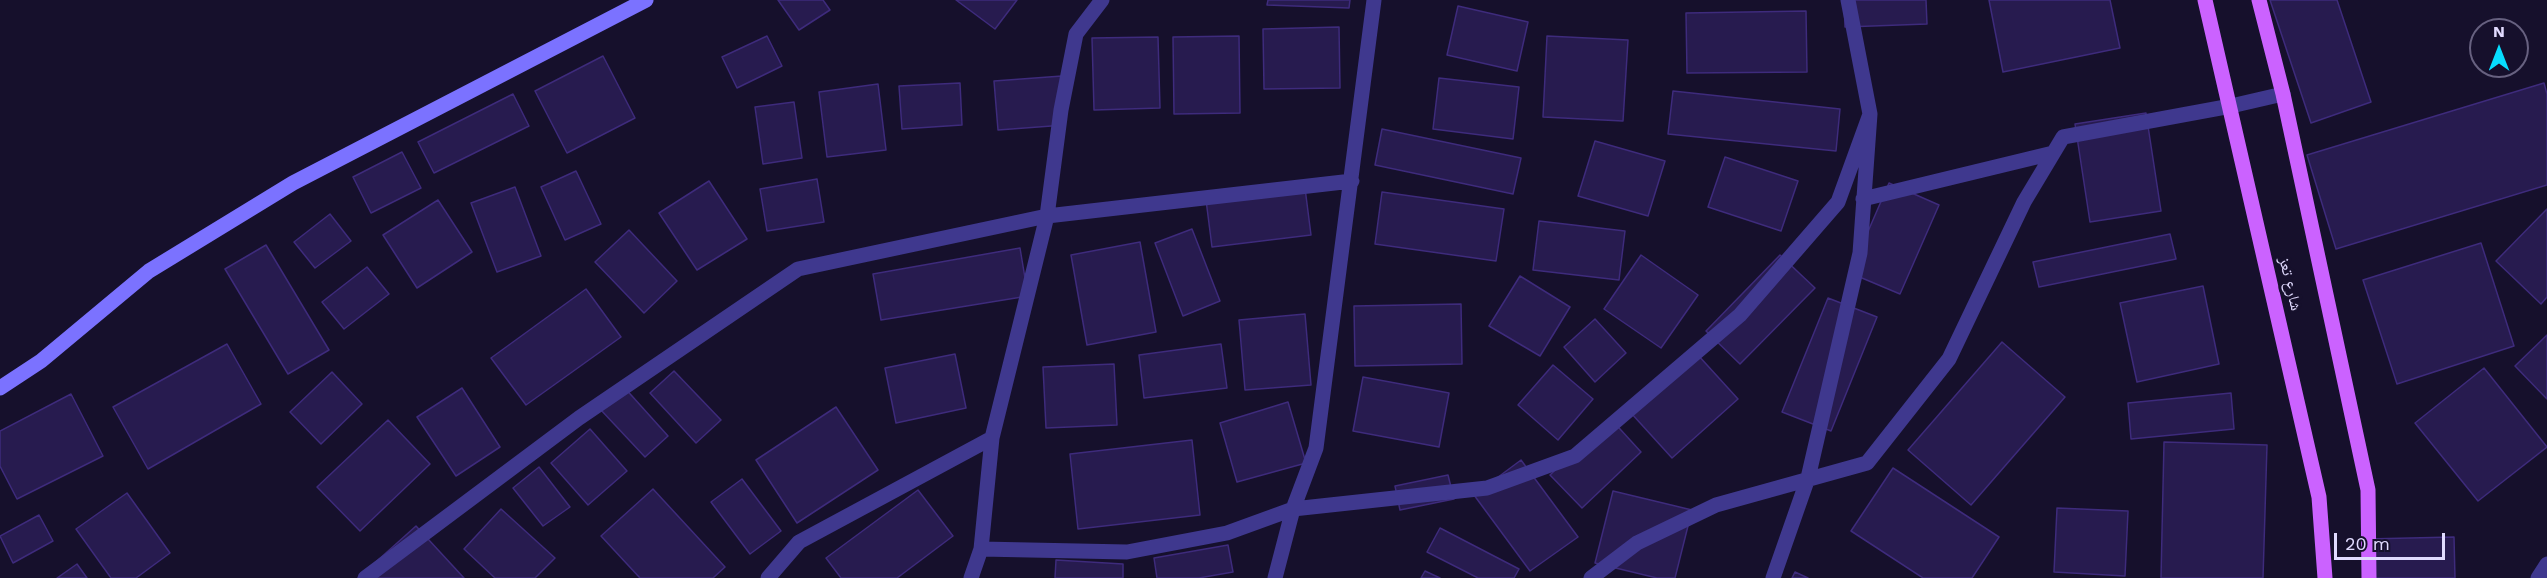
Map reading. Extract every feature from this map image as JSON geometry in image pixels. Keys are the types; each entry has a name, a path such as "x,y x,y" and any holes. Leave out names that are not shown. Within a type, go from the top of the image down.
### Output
{"main road":[{"name":"شارع تعز","path":"2205,0 2319,497 2325,578"},
{"name":"شارع تعز","path":"2259,0 2283,94 2368,490 2369,578"}],"street":[{"path":"0,388 41,361 149,271 293,183 646,0"},
{"path":"971,578 981,549 992,438 1047,216 1060,110 1076,33 1102,0"},
{"path":"1275,578 1293,509 1317,448 1374,0"},
{"path":"1773,578 1808,478 1860,253 1870,114 1848,0"},
{"path":"1592,578 1637,543 1716,505 1867,463 1949,359 2024,202 2063,137 2231,106 2283,94"},
{"path":"981,549 1127,552 1227,532 1293,509 1487,488 1575,456 1740,315 1778,272 1838,202 1870,114"},
{"path":"1863,199 2053,153"},
{"path":"365,578 579,418 798,269 1047,216 1352,181"},
{"path":"768,578 799,542 992,438"},
{"path":"2538,578 2547,564"}],"building":[{"path":"778,0 823,0 830,10 799,30"},
{"path":"956,0 1017,0 995,29"},
{"path":"1268,0 1350,0 1349,8 1267,5"},
{"path":"1844,0 1926,0 1927,24 1845,27"},
{"path":"1989,0 2110,0 2120,48 2003,72"},
{"path":"2270,0 2337,0 2371,102 2311,123"},
{"path":"1458,6 1528,22 1517,71 1447,55"},
{"path":"1806,11 1807,72 1687,73 1686,13"},
{"path":"1339,27 1340,88 1264,89 1263,29"},
{"path":"767,36 782,66 737,88 722,57"},
{"path":"1239,36 1240,113 1174,114 1173,37"},
{"path":"1547,36 1628,40 1623,121 1543,117"},
{"path":"1158,37 1160,108 1094,110 1092,38"},
{"path":"603,56 635,118 567,153 535,91"},
{"path":"1062,76 1065,125 998,130 994,81"},
{"path":"1439,78 1519,87 1513,139 1433,129"},
{"path":"960,83 962,125 902,129 899,86"},
{"path":"2544,83 2547,94 2547,185 2336,249 2307,155"},
{"path":"878,84 886,150 827,157 819,92"},
{"path":"1673,91 1840,109 1836,151 1668,134"},
{"path":"513,94 529,126 434,173 418,142"},
{"path":"794,102 802,158 763,164 755,107"},
{"path":"2146,113 2161,211 2090,222 2075,124"},
{"path":"1382,129 1521,158 1513,194 1375,165"},
{"path":"1595,141 1665,161 1648,216 1578,196"},
{"path":"402,152 421,188 371,213 353,177"},
{"path":"1725,157 1798,181 1781,231 1708,207"},
{"path":"576,171 601,224 565,240 541,187"},
{"path":"817,179 824,222 767,231 760,189"},
{"path":"709,181 747,239 697,270 659,213"},
{"path":"1889,183 1939,205 1900,294 1850,273"},
{"path":"515,187 541,256 497,272 471,203"},
{"path":"1305,188 1311,235 1212,247 1206,200"},
{"path":"1382,192 1504,209 1496,261 1375,244"},
{"path":"438,200 472,252 417,288 383,235"},
{"path":"2547,209 2547,297 2541,304 2496,261"},
{"path":"330,214 351,241 315,268 294,242"},
{"path":"1539,221 1625,231 1619,280 1533,270"},
{"path":"1192,229 1220,301 1183,316 1155,243"},
{"path":"629,230 677,281 644,313 595,262"},
{"path":"2170,234 2176,259 2039,287 2033,262"},
{"path":"1140,242 1156,332 1087,345 1071,255"},
{"path":"2481,243 2514,346 2397,384 2363,280"},
{"path":"266,245 329,350 288,374 225,269"},
{"path":"1020,248 1028,296 881,320 873,274"},
{"path":"1641,255 1698,295 1661,348 1604,309"},
{"path":"1780,255 1815,288 1740,364 1706,331"},
{"path":"367,267 389,294 344,329 322,302"},
{"path":"1520,276 1570,307 1540,356 1489,326"},
{"path":"2203,286 2219,364 2137,382 2120,303"},
{"path":"586,289 621,337 526,405 491,358"},
{"path":"1828,298 1877,317 1831,431 1782,412"},
{"path":"1461,304 1462,364 1355,366 1354,306"},
{"path":"1305,314 1311,385 1245,390 1239,320"},
{"path":"1595,319 1626,353 1595,382 1564,347"},
{"path":"2547,335 2547,399 2515,366"},
{"path":"2002,342 2065,397 1971,505 1908,450"},
{"path":"227,344 261,404 148,469 113,407"},
{"path":"1221,344 1227,388 1144,398 1139,355"},
{"path":"955,354 966,408 896,423 885,368"},
{"path":"1697,354 1738,399 1672,458 1631,413"},
{"path":"1114,364 1117,425 1046,428 1043,367"},
{"path":"1553,365 1593,399 1558,440 1518,405"},
{"path":"2484,368 2547,447 2478,501 2415,423"},
{"path":"674,371 721,420 696,443 650,393"},
{"path":"332,372 362,404 321,444 290,412"},
{"path":"1363,377 1449,393 1439,447 1353,431"},
{"path":"623,386 668,436 645,457 600,409"},
{"path":"462,388 500,447 456,476 417,417"},
{"path":"2231,393 2234,429 2131,439 2128,403"},
{"path":"71,394 103,456 17,499 0,466 0,431"},
{"path":"1288,402 1306,463 1237,482 1220,423"},
{"path":"836,407 878,470 797,523 756,460"},
{"path":"1610,418 1641,452 1582,508 1550,475"},
{"path":"388,420 430,464 360,531 317,487"},
{"path":"590,429 627,471 588,505 551,463"},
{"path":"1192,440 1200,515 1078,529 1070,454"},
{"path":"2164,442 2267,445 2263,578 2161,578"},
{"path":"1521,460 1578,537 1530,571 1474,495"},
{"path":"539,467 570,507 543,526 513,488"},
{"path":"1893,468 1999,537 1972,578 1923,578 1851,531"},
{"path":"1448,475 1454,499 1400,510 1395,486"},
{"path":"742,479 781,531 750,554 711,502"},
{"path":"653,489 725,567 713,578 640,578 601,536"},
{"path":"918,490 953,536 897,578 841,578 826,558"},
{"path":"1613,491 1692,510 1675,578 1657,578 1595,563"},
{"path":"127,493 170,553 136,578 111,578 76,529"},
{"path":"2057,508 2128,511 2125,576 2054,572"},
{"path":"501,509 555,558 535,578 495,578 464,549"},
{"path":"39,515 53,541 13,563 0,536"},
{"path":"416,526 464,578 358,578"},
{"path":"1440,528 1519,569 1514,578 1478,578 1427,552"},
{"path":"2454,537 2455,578 2366,578 2366,539"},
{"path":"1228,545 1233,572 1199,578 1157,578 1154,558"},
{"path":"1056,560 1123,564 1123,578 1055,578"},
{"path":"77,564 87,578 57,578"},
{"path":"1425,571 1440,578 1421,578"},
{"path":"1795,572 1808,578 1792,578"}]}
